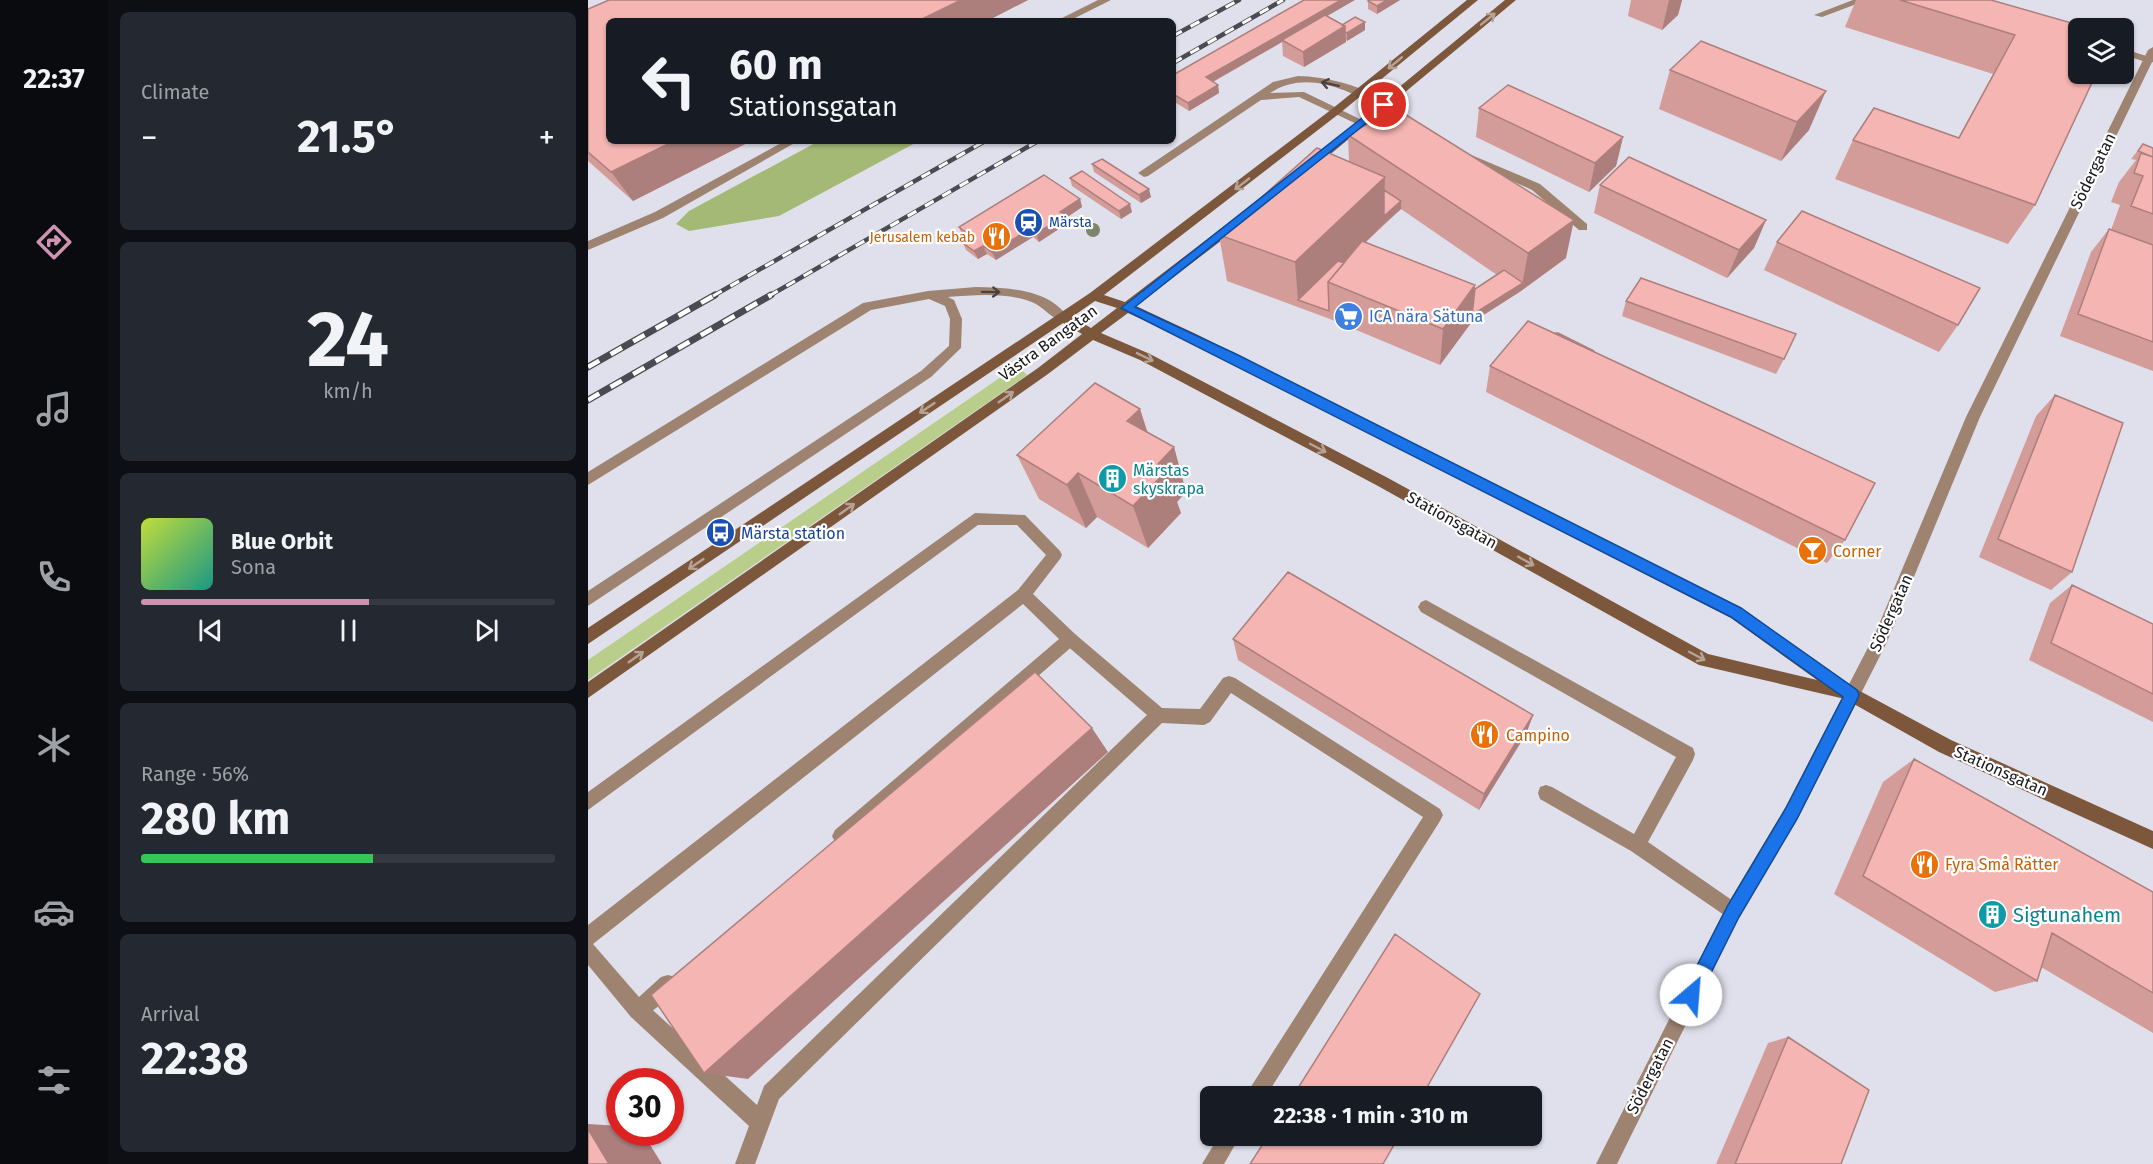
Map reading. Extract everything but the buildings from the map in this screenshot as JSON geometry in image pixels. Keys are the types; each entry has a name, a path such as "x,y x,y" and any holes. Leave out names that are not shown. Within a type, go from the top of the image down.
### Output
{"street":[{"path":"1067,18 1106,0"},
{"name":"Västra Bangatan","path":"588,638 1094,296 1336,111 1473,0"},
{"path":"1303,171 1373,119 1384,105 1511,0"},
{"path":"1819,15 1862,0"},
{"path":"2134,53 2151,55"},
{"name":"Södergatan","path":"1606,1164 1733,911 1791,814 1882,637 1973,417 2151,55"},
{"path":"1144,173 1277,84 1301,79 1334,84 1359,92 1384,105"},
{"path":"1256,98 1300,94 1336,111 1373,119"},
{"path":"588,246 658,216 788,144"},
{"path":"1453,150 1536,187 1583,227"},
{"name":"Västra Bangatan","path":"588,691 1043,371 1249,213"},
{"path":"588,479 867,306 901,297 998,292 1036,299 1062,316"},
{"path":"588,599 933,368 955,348 956,319 950,303 932,296"},
{"name":"Stationsgatan","path":"1094,296 1127,308 1202,343 1736,613 1852,695 1945,746 2153,840"},
{"name":"Stationsgatan","path":"1062,316 1092,334 1145,357 1373,476 1705,660 1852,695"},
{"path":"588,802 975,519 1020,519 1055,555 1023,595 588,937"},
{"path":"1023,595 1070,639 1159,715 1204,717 1229,683 1434,815 1261,1086"},
{"path":"1426,607 1687,754 1637,845"},
{"path":"827,848 1070,639"},
{"path":"745,1164 771,1094 1159,715"},
{"path":"1546,793 1637,845 1733,911"},
{"path":"588,951 638,1010 760,1122"},
{"path":"638,1010 683,972"},
{"path":"1212,1164 1224,1146"}],"green space":[{"path":"813,144 913,144 779,216 689,231 676,224 689,211"},
{"path":"1017,366 1027,375 588,680 588,660"}],"railway":[{"path":"1176,34 1239,0"},
{"path":"1176,61 1283,0"},
{"path":"713,296 980,144"},
{"path":"769,296 1033,144"},
{"path":"588,367 715,295"},
{"path":"588,400 771,295"}],"place":[{"name":"Märsta","path":"1028,222"},
{"name":"Jerusalem kebab","path":"996,237"},
{"name":"ICA nära Sätuna","path":"1348,316"},
{"name":"Märstas skyskrapa","path":"1112,479"},
{"name":"Märsta station","path":"720,533"},
{"name":"Corner","path":"1812,551"},
{"name":"Campino","path":"1485,735"},
{"name":"Fyra Små Rätter","path":"1924,864"},
{"name":"Sigtunahem","path":"1992,915"}],"route":[{"path":"1384,105 1127,308 1231,357 1736,613 1852,695 1791,814 1733,911 1691,995"}]}
